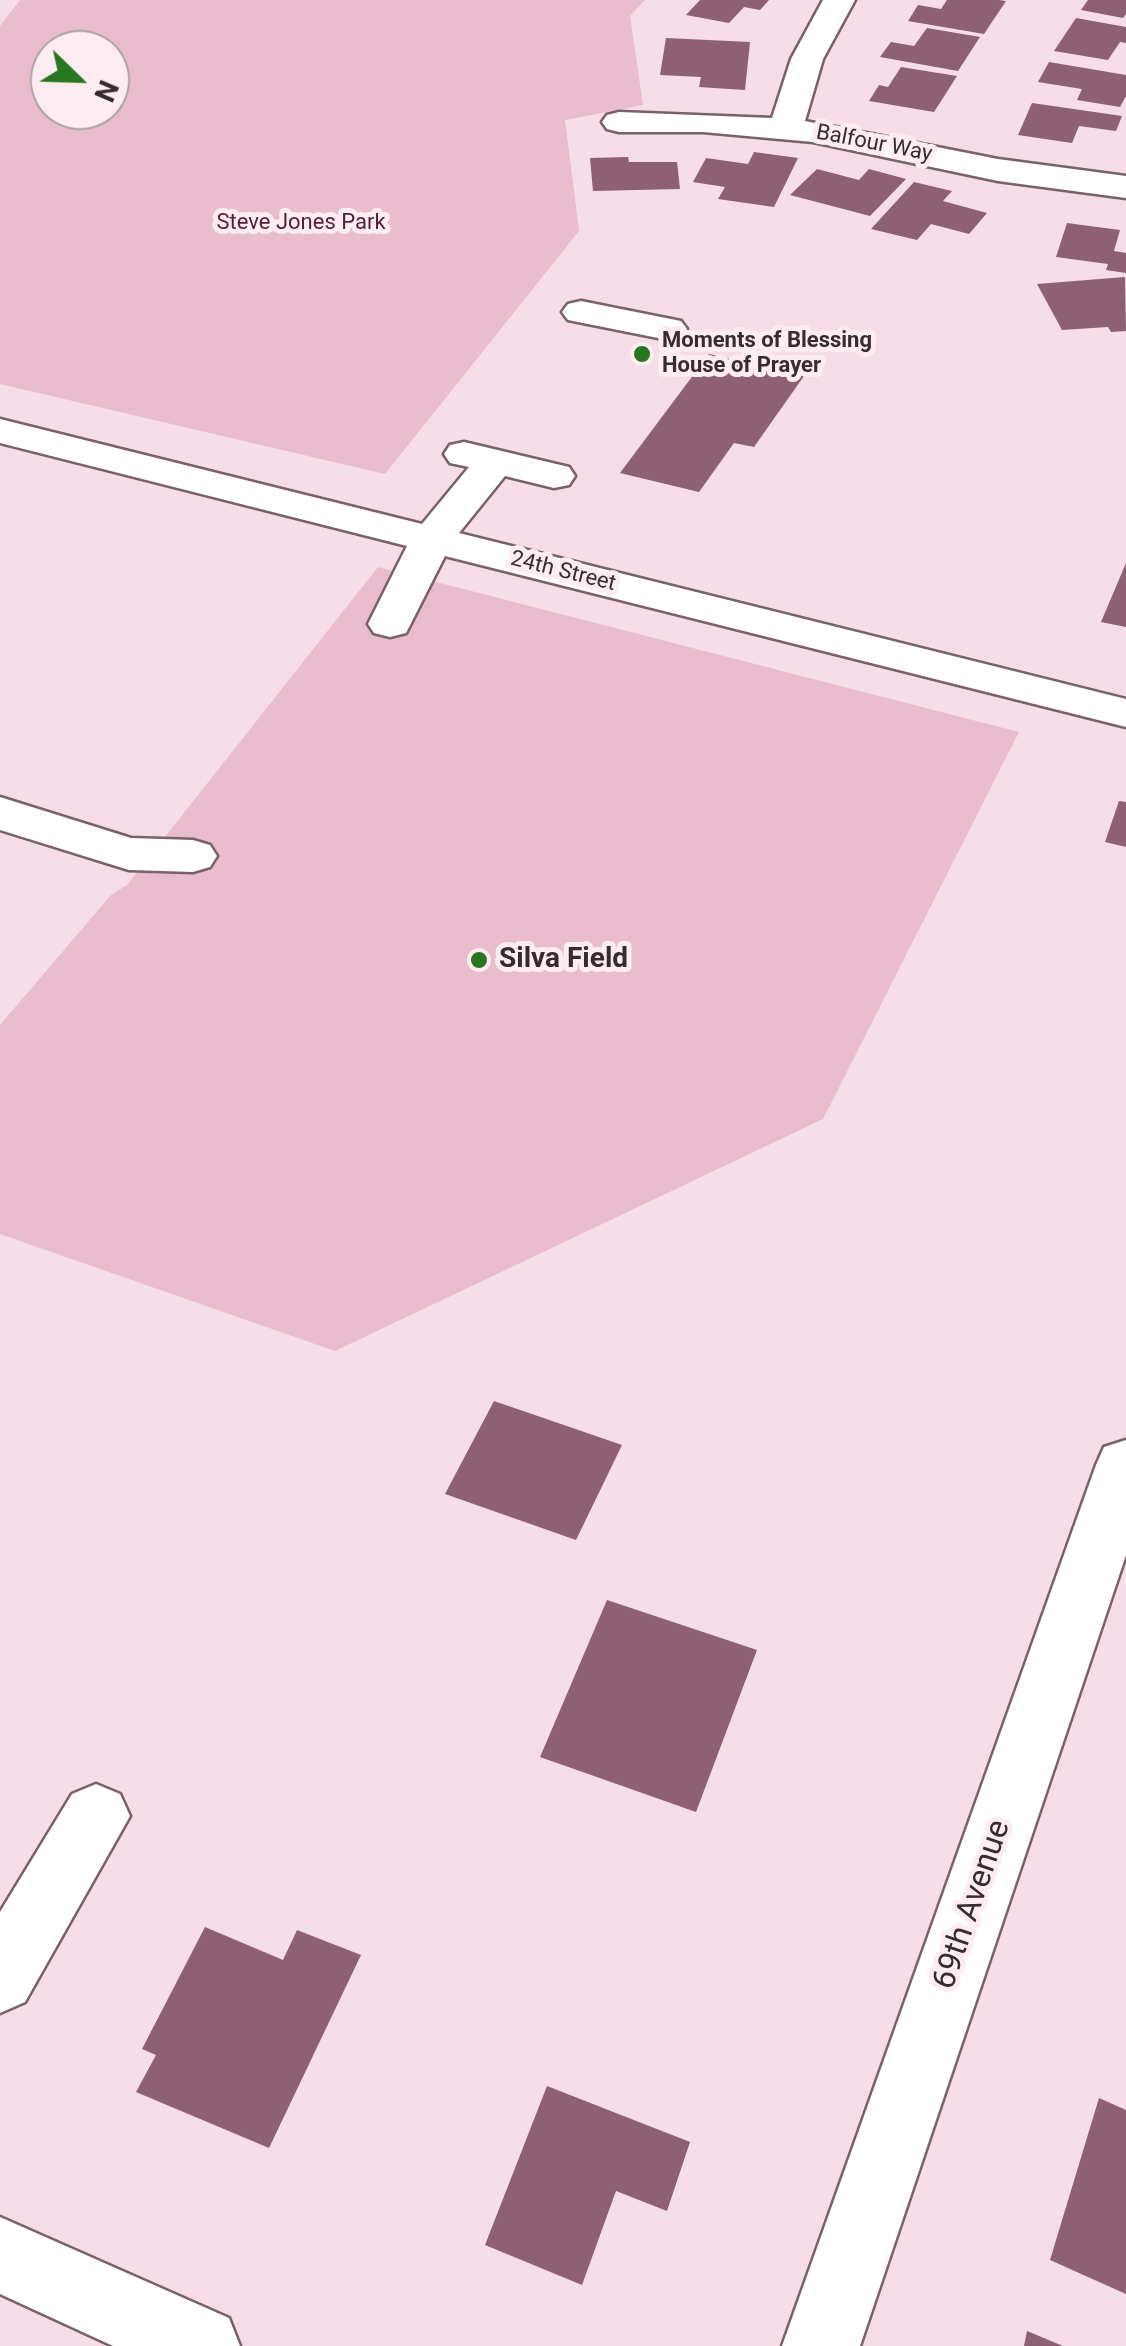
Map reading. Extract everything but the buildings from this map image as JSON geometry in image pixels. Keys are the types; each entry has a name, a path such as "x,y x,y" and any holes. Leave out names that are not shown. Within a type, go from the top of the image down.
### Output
{"street":[{"path":"786,128 807,59 839,0"},
{"name":"Balfour Way","path":"619,122 786,128 882,143 998,170 1126,188"},
{"path":"582,312 668,330"},
{"name":"24th Street","path":"0,432 1126,713"},
{"path":"390,624 479,458 554,476"},
{"path":"0,814 130,854 194,856"},
{"name":"69th Avenue","path":"821,2346 1126,1465"},
{"path":"0,1978 96,1816"},
{"path":"0,2255 201,2346"}],"green space":[{"name":"Steve Jones Park","path":"20,0 645,0 630,16 643,105 565,120 579,231 385,474 0,384 0,26"},
{"name":"Silva Field","path":"378,567 1019,732 823,1119 335,1351 0,1234 0,1025 111,895 127,885"}],"place":[{"name":"Moments of Blessing House of Prayer","path":"642,354"},
{"name":"Silva Field","path":"479,960"}]}
